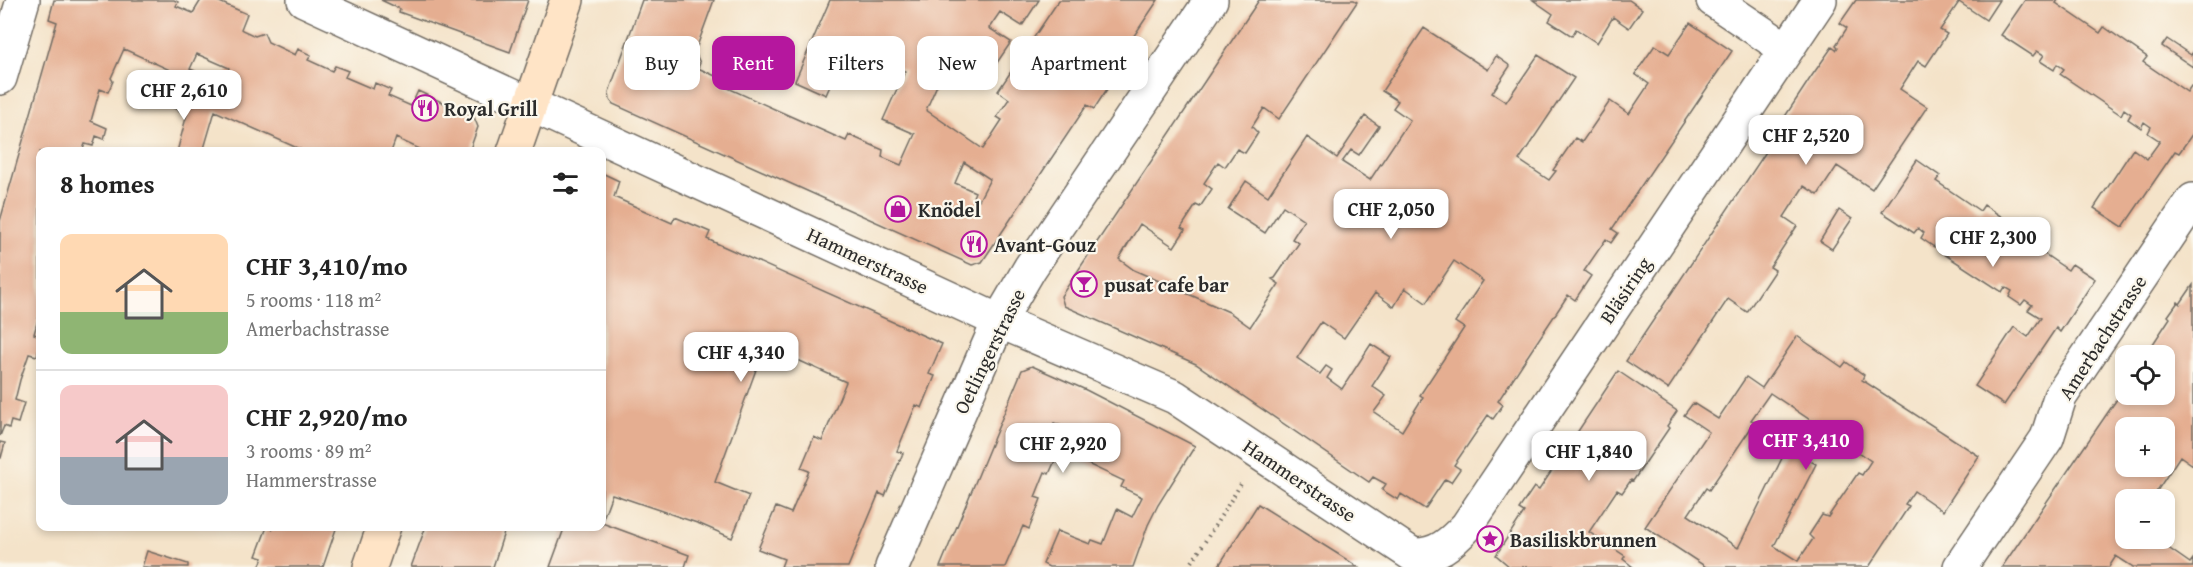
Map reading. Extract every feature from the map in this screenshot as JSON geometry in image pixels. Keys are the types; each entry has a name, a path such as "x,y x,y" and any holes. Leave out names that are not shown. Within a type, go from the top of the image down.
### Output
{"main road":[{"path":"516,147 567,0"},
{"path":"370,567 382,531"}],"street":[{"path":"0,78 23,0"},
{"name":"Hammerstrasse","path":"304,0 999,321 1175,397 1413,555"},
{"name":"Oetlingerstrasse","path":"892,567 999,321 1030,268 1211,0"},
{"path":"1713,0 1786,49"},
{"name":"Bläsiring","path":"1413,555 1426,556 1440,550 1453,541 1467,526 1820,0"},
{"name":"Amerbachstrasse","path":"1960,567 2047,438 2060,397 2193,200"}],"path":[{"path":"1189,567 1192,558 1261,453"}],"building":[{"path":"54,0 174,0 178,2 176,6 193,13 201,0 215,0 247,14 242,30 255,36 264,33 268,42 295,55 298,49 311,55 308,60 332,71 335,66 348,71 345,77 373,89 375,83 391,90 388,96 411,106 418,91 474,117 478,127 471,147 415,147 396,138 393,147 295,147 215,111 204,147 178,147 187,114 156,100 170,70 124,49 111,78 113,81 108,92 100,89 91,121 107,128 104,139 96,136 93,146 85,144 84,147 36,147 36,327 34,334 36,335 36,356 29,354 20,380 15,400 24,403 18,423 11,421 9,428 4,426 0,436 0,221 57,22 49,19","holes":["197,54 229,68 224,83 215,79 208,102 186,92 195,71 190,69"]},
{"path":"381,0 528,0 510,52 399,12 400,9"},
{"path":"642,0 714,0 700,38 700,36 629,36"},
{"path":"830,0 1039,0 1022,26 1000,12 989,28 1010,41 998,61 998,36 917,36 917,90 935,90 926,110 983,149 1002,120 997,117 1009,99 998,91 1010,73 1010,90 1106,90 1094,109 1087,105 982,262 972,265 613,104 609,92 624,50 624,90 700,90 700,69 712,74 712,90 732,90 846,141 849,135 883,150 882,157 901,165 915,134 883,120 896,90 905,90 905,36 814,36","holes":["964,162 990,179 979,200 973,197 975,192 955,183"]},
{"path":"1059,0 1158,0 1134,36 1035,36"},
{"path":"1259,0 1354,0 1357,2 1279,119 1264,108 1252,127 1258,133 1245,153 1237,149 1225,167 1218,162 1204,183 1212,189 1200,207 1196,205 1181,228 1185,230 1174,247 1140,224 1119,259 1134,270 1229,312 1250,327 1279,284 1272,279 1275,278 1299,243 1292,239 1304,220 1283,206 1265,233 1228,209 1246,181 1268,196 1307,137 1337,158 1365,116 1379,126 1359,155 1351,150 1342,162 1370,180 1410,120 1393,108 1398,101 1382,91 1424,28 1488,70 1496,56 1510,66 1492,93 1506,102 1538,55 1574,78 1519,160 1549,180 1556,171 1553,170 1575,138 1582,142 1610,101 1629,114 1649,84 1635,74 1655,45 1669,54 1690,23 1732,51 1612,229 1618,233 1611,243 1606,239 1584,271 1591,276 1575,300 1568,295 1498,401 1503,405 1493,419 1488,415 1454,465 1460,469 1451,482 1445,479 1425,509 1401,494 1398,500 1382,490 1386,484 1373,477 1369,482 1196,364 1064,306 1061,296","holes":["1454,261 1483,281 1455,322 1464,328 1420,395 1423,397 1402,431 1374,412 1386,396 1372,386 1391,357 1371,344 1342,389 1327,378 1332,370 1326,366 1320,374 1297,358 1321,322 1344,338 1375,293 1394,307 1405,288 1426,303"]},
{"path":"1533,0 1629,0 1642,9 1629,28 1613,17 1597,43 1576,29 1572,36 1549,21 1553,14"},
{"path":"1856,0 1999,0 1986,20 1959,2 1940,30 1947,34 1926,66 1918,61 1900,89 1927,107 1872,189 1837,166 1818,195 1804,186 1784,217 1797,226 1770,267 1775,270 1747,312 1728,299 1668,389 1626,361 1782,128 1783,125 1780,124 1811,77 1832,47 1836,50 1838,47 1836,45 1847,28 1840,23"},
{"path":"2025,0 2058,0 2056,3 2100,33 2104,27 2147,57 2143,62 2187,92 2191,86 2193,87 2193,133 2179,153 2175,151 2123,227 2094,208 2133,149 2147,159 2160,141 2148,133 2151,127 2144,122 2141,128 2128,119 2131,114 2124,109 2121,115 2060,74 2064,69 2057,64 2054,70 2040,61 2044,55 2037,51 2033,56 2001,35"},
{"path":"2167,39 2191,55 2193,52 2193,67 2162,46"},
{"path":"807,53 807,86 795,81"},
{"path":"815,90 828,90 826,95"},
{"path":"1917,160 1940,176 1936,181 1980,211 1984,205 2028,234 2024,240 2068,270 2072,264 2095,279 2060,332 2056,328 2004,405 1975,386 2014,327 2028,337 2041,318 2028,310 2032,305 2025,300 2021,305 2009,297 2012,291 2005,287 2002,292 1941,252 1945,246 1937,241 1934,247 1921,238 1924,233 1918,228 1914,233 1882,212"},
{"path":"606,175 619,181 614,197 672,223 675,217 710,232 707,239 942,344 929,374 935,376 922,408 916,405 897,451 903,453 885,496 879,493 848,567 781,567 784,559 758,549 776,507 791,513 809,471 801,468 814,437 822,441 846,382 765,345 715,482 749,496 732,538 700,524 612,494 606,510"},
{"path":"1839,210 1852,219 1832,249 1820,241"},
{"path":"2193,285 2193,465 2180,456 2175,464 2175,417 2115,417 2115,477 2166,477 2158,489 2115,489 2115,549 2170,549 2190,563 2193,559 2193,567 2133,567 2116,556 2109,567 2002,567 2115,402 2115,405 2175,405 2175,345 2152,345 2178,302 2180,304"},
{"path":"1797,336 1842,367 1846,362 1864,375 1862,380 1979,456 1943,511 1914,491 1905,504 1909,506 1869,567 1706,567 1645,527 1709,432 1684,415 1693,403 1718,419 1746,377 1762,388","holes":["1770,393 1871,461 1862,475 1858,473 1828,517 1822,515 1809,535 1813,539 1798,561 1774,546 1816,464 1787,448 1738,548 1688,515 1706,488 1709,490 1755,422 1751,420"]},
{"path":"1032,366 1086,390 1195,446 1158,505 1133,567 1049,567 1043,564 1057,531 1090,544 1092,540 1103,544 1117,509 1132,517 1142,497 1121,487 1124,481 1079,460 1082,455 1062,445 1049,474 1045,472 1035,497 1041,499 1029,529 1023,526 1005,567 940,567 1022,370","holes":["1054,423 1064,427 1056,445 1046,441"]},
{"path":"1618,371 1677,411 1667,426 1669,428 1633,481 1631,480 1622,493 1617,490 1589,532 1625,556 1623,559 1633,567 1510,567 1496,555 1524,512 1519,509 1534,487 1539,490"},
{"path":"0,442 5,443 1,458 0,458"},
{"path":"1258,504 1341,556 1358,567 1218,567"},
{"path":"606,524 689,555 685,567 550,567 563,531 606,531"},
{"path":"265,531 335,531 323,567 259,567 263,558 256,556"},
{"path":"424,531 504,531 493,567 411,567"},
{"path":"147,551 188,564 188,567 142,567"}],"place":[{"name":"Royal Grill","path":"425,108"},
{"name":"Knödel","path":"898,209"},
{"name":"Avant-Gouz","path":"974,244"},
{"name":"pusat cafe bar","path":"1084,284"},
{"name":"Basiliskbrunnen","path":"1490,539"}]}
